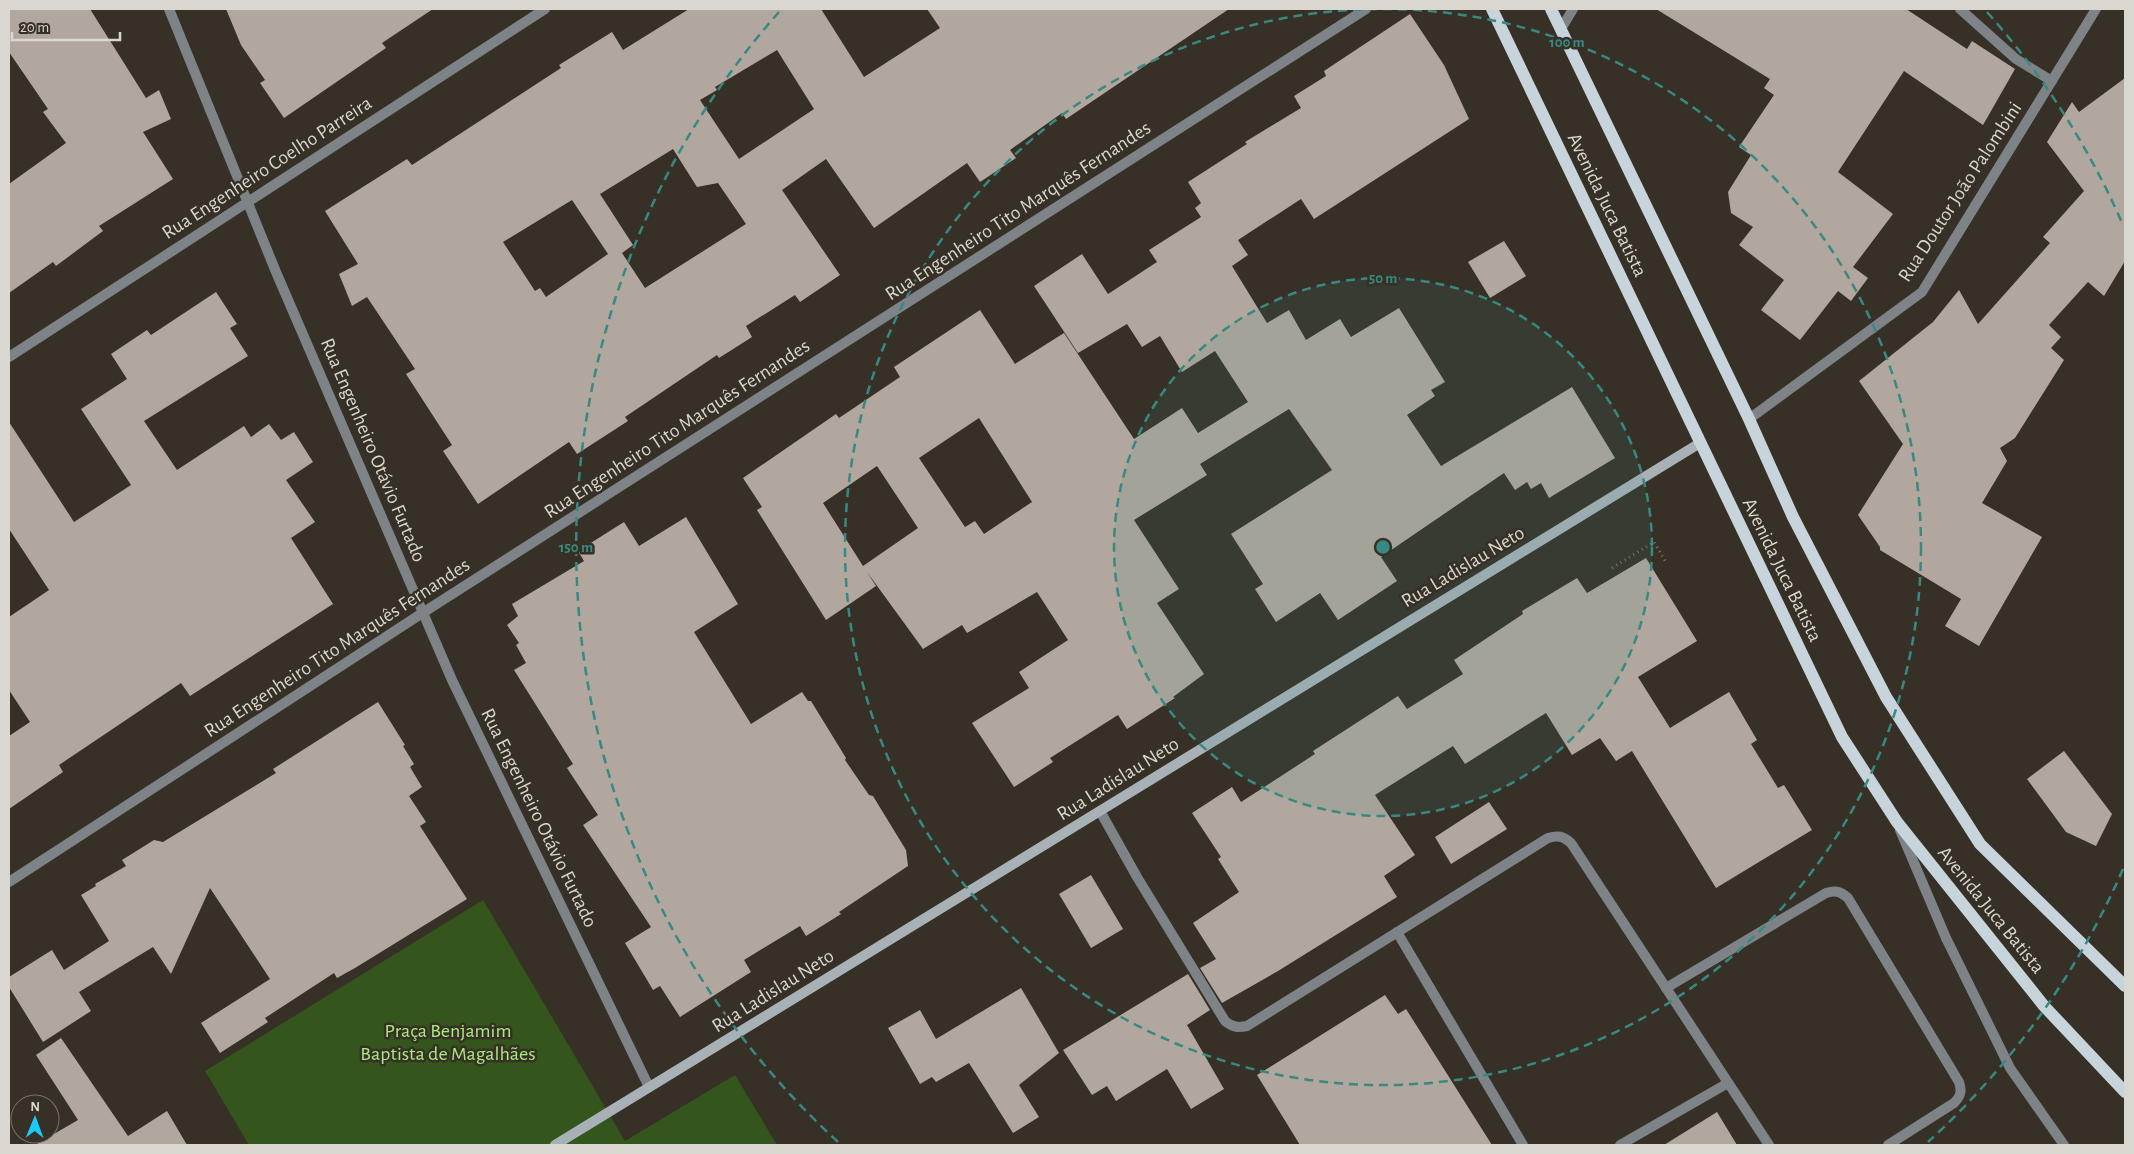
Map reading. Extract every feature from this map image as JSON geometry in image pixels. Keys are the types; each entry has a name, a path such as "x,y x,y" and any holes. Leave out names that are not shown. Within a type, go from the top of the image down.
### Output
{"main road":[{"name":"Avenida Juca Batista","path":"1492,9 1842,737 1897,822 2044,1006 2125,1092"},
{"name":"Avenida Juca Batista","path":"1551,9 1749,419 1793,517 1886,697 1980,844 2125,986"}],"street":[{"name":"Rua Engenheiro Otávio Furtado","path":"169,9 248,202 452,680 649,1087"},
{"name":"Rua Engenheiro Coelho Parreira","path":"9,357 545,9"},
{"name":"Rua Engenheiro Tito Marquês Fernandes","path":"9,882 424,612 1366,9"},
{"path":"1561,29 1573,9"},
{"path":"1960,9 2016,59 2052,80"},
{"name":"Rua Doutor João Palombini","path":"1749,419 1922,292 2096,9"},
{"name":"Rua Ladislau Neto","path":"555,1145 1700,443"},
{"path":"1100,811 1147,894 1225,1020 1231,1026 1239,1028 1247,1026 1548,838 1556,836 1564,838 1570,843 1769,1145"},
{"path":"1897,822 1946,938 2010,1068 2060,1144"},
{"path":"1666,988 1826,893 1834,890 1842,892 1848,898 1880,950 1959,1082 1961,1090 1959,1097 1954,1103 1888,1145"},
{"path":"1397,932 1523,1145"},
{"path":"1620,1145 1728,1083"}],"path":[{"path":"1612,568 1654,542 1667,564"}],"green space":[{"name":"Praça Benjamim Baptista de Magalhães","path":"483,900 625,1141 735,1075 777,1145 249,1145 205,1071"}],"building":[{"path":"9,9 90,9 146,98 159,90 171,119 143,132 173,179 99,226 103,231 56,266 53,262 9,293 9,184 66,143 43,112 48,109 9,52"},
{"path":"226,9 433,9 382,43 386,48 284,118 260,83 265,80 241,45"},
{"path":"689,9 821,9 864,77 940,28 927,9 1229,9 1066,119 1062,113 1010,150 1016,158 980,182 967,163 874,228 826,159 782,190 840,275 800,302 795,295 746,326 752,337 719,358 717,355 625,417 628,421 577,454 569,442 478,504 443,451 452,445 406,374 415,369 367,297 352,306 339,274 358,264 325,211 407,159 412,165 561,68 559,65 612,32 623,50","holes":["777,50 814,109 739,159 700,100 717,90 715,87","673,149 697,187 718,183 746,224 645,288 622,253 633,245 600,194","572,200 608,254 546,297 540,288 535,291 503,242"]},
{"path":"1656,9 1906,9 1967,49 1972,41 2015,69 1983,125 1904,71 1838,172 1893,214 1853,267 1868,278 1851,301 1838,291 1800,340 1761,310 1784,280 1739,245 1753,227 1731,213 1728,192 1751,155 1739,147 1774,95 1764,88 1770,79"},
{"path":"1410,14 1444,65 1469,119 1314,219 1301,199 1238,240 1248,255 1232,266 1267,323 1289,310 1306,340 1340,319 1351,337 1399,308 1445,382 1431,390 1435,396 1407,415 1441,466 1572,387 1615,458 1549,498 1541,483 1531,489 1527,482 1515,490 1504,473 1381,557 1397,581 1338,620 1320,593 1276,622 1255,589 1263,584 1231,534 1332,470 1289,409 1200,464 1207,475 1134,520 1179,589 1157,603 1204,674 1173,697 1175,698 1127,729 1118,715 1050,758 1053,762 1014,787 972,723 1029,688 1019,672 1068,640 1037,592 967,633 962,625 923,649 867,572 876,586 826,620 757,510 762,507 743,478 836,414 839,418 900,377 894,367 980,310 1015,364 1064,333 1134,439 1182,408 1198,433 1248,402 1215,351 1182,372 1160,336 1142,347 1127,324 1078,353 1034,286 1082,254 1108,294 1157,262 1149,250 1201,217 1195,208 1201,203 1188,182 1247,144 1245,142 1301,108 1294,96 1326,76 1324,71","holes":["979,418 1032,502 984,534 975,521 965,527 919,458","877,466 918,528 863,566 823,503"]},
{"path":"2125,78 2125,261 2104,296 2088,282 2049,325 2061,337 2051,348 2064,360 2015,438 2000,448 2007,461 1982,503 2042,537 1979,646 1945,626 1961,599 1880,550 1880,547 1858,515 1903,444 1859,381 1933,322 1959,290 1978,324 2050,243 2043,237 2084,191 2047,142 2072,102 2079,112"},
{"path":"1504,241 1526,276 1490,298 1468,262"},
{"path":"216,292 237,324 230,328 248,356 144,421 177,470 244,426 251,437 269,424 281,440 294,432 313,462 286,480 315,522 291,538 333,604 190,696 181,683 59,765 63,772 9,809 9,736 30,722 9,690 9,617 49,590 9,529 9,422 74,522 131,485 81,409 127,379 111,354 147,330 151,335"},
{"path":"686,517 738,604 694,632 751,724 802,692 808,701 811,701 846,758 845,760 869,795 873,796 906,850 908,866 839,912 841,914 806,936 800,926 744,960 751,972 680,1017 660,986 653,990 625,943 651,927 583,825 598,815 567,768 573,764 514,670 526,663 516,645 519,643 507,625 518,616 512,604 584,561 578,551 624,522 639,546"},
{"path":"1646,558 1697,641 1638,677 1670,728 1729,692 1757,740 1751,744 1778,788 1784,785 1812,830 1716,888 1632,751 1616,761 1600,738 1572,755 1546,713 1465,764 1453,746 1375,795 1415,855 1384,876 1397,897 1278,971 1222,1003 1200,968 1216,959 1193,923 1239,892 1218,859 1221,857 1192,813 1232,787 1241,802 1315,754 1313,751 1398,696 1407,709 1463,674 1454,660 1523,614 1522,611 1577,578 1587,593"},
{"path":"378,702 405,745 403,746 414,764 410,767 422,787 409,796 426,822 420,826 467,899 355,968 337,978 334,973 265,1018 268,1022 220,1053 201,1023 270,979 210,888 171,974 153,947 79,992 91,1011 43,1042 9,987 9,977 52,950 64,970 109,941 81,895 96,886 95,884 126,866 122,860 154,840 163,842 276,773 273,769"},
{"path":"2064,751 2112,814 2096,846 2066,832 2027,779"},
{"path":"1489,802 1507,829 1451,864 1435,837"},
{"path":"1091,875 1123,929 1091,948 1059,894"},
{"path":"1188,974 1210,1010 1187,1025 1224,1089 1191,1109 1167,1069 1116,1101 1107,1086 1092,1095 1063,1050"},
{"path":"1021,988 1059,1053 1019,1085 1039,1117 1013,1133 969,1063 936,1082 932,1077 920,1084 888,1028 920,1010 936,1039"},
{"path":"1385,995 1398,1014 1406,1009 1492,1145 1300,1145 1257,1075"},
{"path":"61,1038 128,1136 167,1111 187,1145 35,1145 60,1144 60,1130 78,1120 36,1055"},
{"path":"1717,1112 1737,1145 1664,1145"}]}
